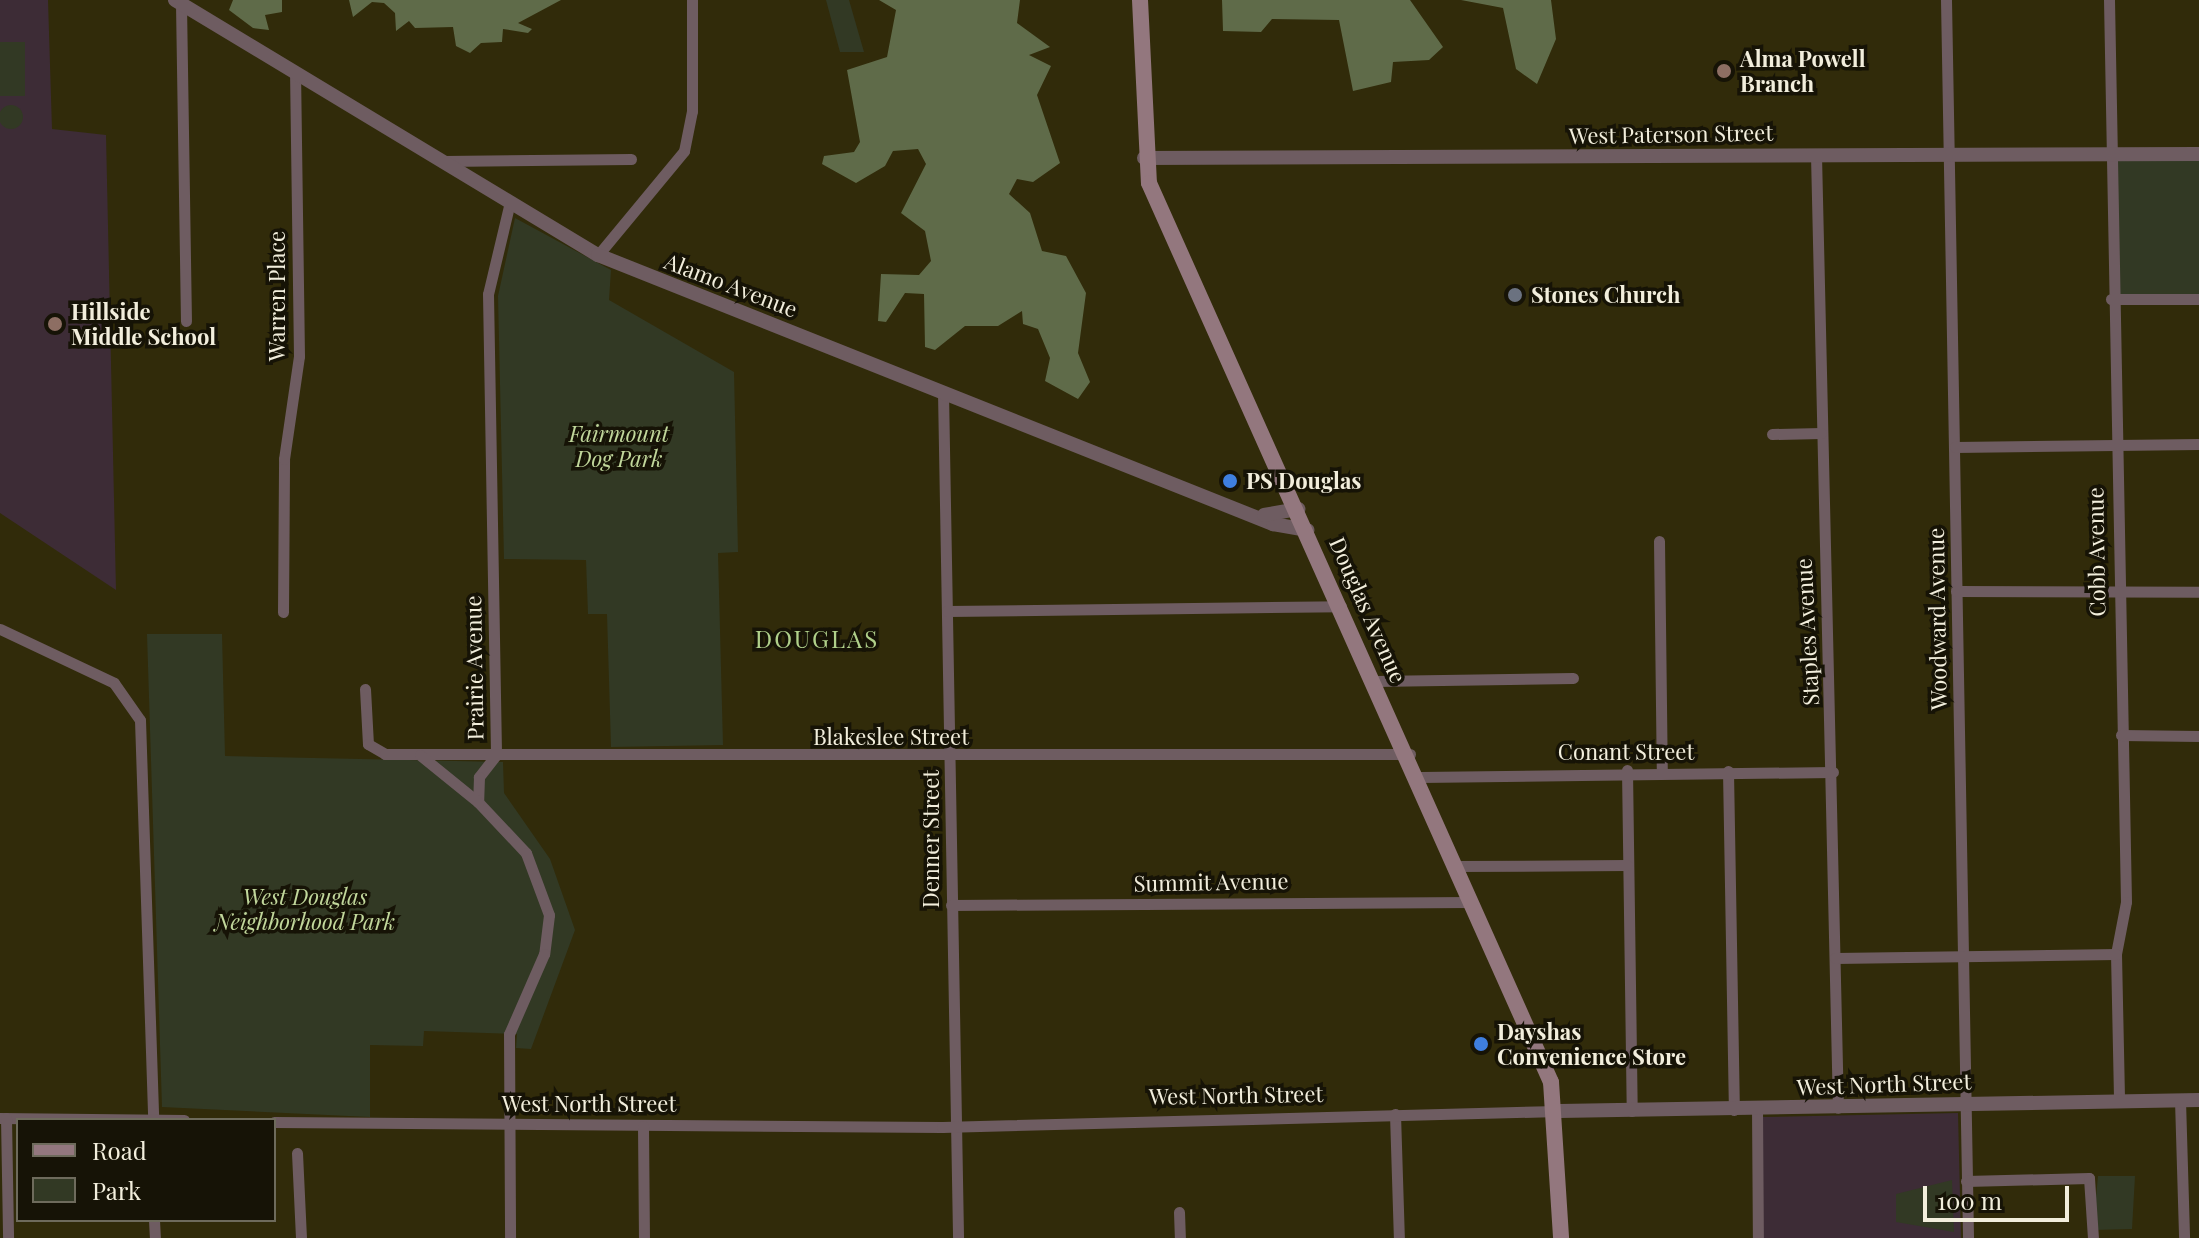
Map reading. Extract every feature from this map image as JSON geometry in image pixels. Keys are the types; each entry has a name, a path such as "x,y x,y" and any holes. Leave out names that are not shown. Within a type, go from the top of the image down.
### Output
{"main road":[{"name":"Douglas Avenue","path":"1140,0 1144,158 1307,530 1410,754 1559,1111 1561,1238"}],"street":[{"path":"598,255 684,151 692,111 692,0"},
{"name":"Woodward Avenue","path":"1946,0 1966,959 1968,1238"},
{"name":"Cobb Avenue","path":"2109,0 2111,299 2126,902 2116,954 2119,1101"},
{"path":"178,2 186,321"},
{"name":"Alamo Avenue","path":"178,2 509,206 598,255 943,392 1307,530"},
{"name":"Warren Place","path":"283,612 284,459 299,356 295,75"},
{"name":"West Paterson Street","path":"1144,158 2199,154"},
{"name":"Staples Avenue","path":"1816,155 1821,433 1833,772 1838,1108"},
{"path":"439,161 631,159"},
{"name":"Prairie Avenue","path":"478,802 479,777 496,755 488,294 509,206"},
{"path":"2111,299 2199,299"},
{"name":"Denner Street","path":"943,392 958,1238"},
{"path":"1772,434 1821,433"},
{"path":"1955,447 2199,444"},
{"path":"1264,515 1298,509"},
{"path":"1659,541 1662,771"},
{"path":"1956,591 2199,592"},
{"path":"947,611 1341,606"},
{"path":"0,629 114,683 137,710 153,1118"},
{"path":"1375,681 1573,678"},
{"name":"Blakeslee Street","path":"365,689 372,751 420,755 951,758 1410,754"},
{"path":"2121,735 2199,736"},
{"path":"420,755 478,802 526,853 549,903 544,954 509,1034 510,1238"},
{"path":"1627,770 1632,1111"},
{"name":"Conant Street","path":"1420,777 1627,770 1833,772"},
{"path":"1728,771 1734,1110"},
{"path":"1455,866 1627,865"},
{"name":"Summit Avenue","path":"951,905 1471,902"},
{"path":"1835,958 1966,959 2116,954"},
{"path":"2180,1100 2184,1238"},
{"name":"West North Street","path":"276,1122 508,1126 955,1125 2199,1100"},
{"path":"1757,1109 1758,1238"},
{"path":"1395,1114 1399,1238"},
{"path":"3,1118 8,1238"},
{"path":"643,1126 644,1238"},
{"path":"297,1153 301,1238"},
{"path":"1966,1181 2089,1178 2093,1238"},
{"path":"1179,1212 1180,1238"}],"shaded area":[{"name":"Hillside Middle School","path":"0,0 48,0 52,129 106,135 116,590 0,513"},
{"path":"1958,1113 1961,1238 1762,1238 1763,1117"}],"green space":[{"path":"233,0 282,0 282,12 265,15 269,30 253,28 229,10"},
{"path":"349,0 561,0 518,23 532,29 528,33 503,29 502,42 481,43 470,53 456,46 453,27 415,28 409,21 396,31 395,13 384,3 372,2 353,17"},
{"path":"826,0 849,0 864,52 840,52"},
{"path":"879,0 1020,0 1017,23 1050,47 1029,55 1051,66 1037,95 1060,163 1033,182 1017,179 1009,194 1030,213 1042,251 1066,256 1086,293 1078,353 1090,382 1078,399 1045,381 1050,358 1038,329 1023,324 1022,311 998,326 965,326 935,350 925,347 924,294 905,293 886,322 878,321 881,274 919,275 931,261 925,231 901,213 926,164 918,149 893,151 885,166 856,183 822,164 824,156 854,152 860,142 847,70 887,57 896,10"},
{"path":"1222,0 1410,0 1443,47 1429,60 1393,62 1391,82 1353,91 1339,20 1272,19 1261,32 1223,31"},
{"path":"1461,0 1551,0 1556,39 1537,84 1516,69 1503,8"},
{"path":"0,42 25,42 25,96 0,96"},
{"path":"11,105 20,108 23,117 20,126 11,129 2,126 -1,117 2,108"},
{"path":"2109,155 2199,155 2199,299 2111,299"},
{"name":"Fairmount Dog Park","path":"515,218 611,270 609,300 734,372 738,552 718,553 723,745 611,747 607,614 588,614 586,560 504,559 498,296"},
{"name":"West Douglas Neighborhood Park","path":"147,634 222,634 225,756 503,762 504,793 550,859 575,930 531,1049 516,1048 517,1034 424,1031 423,1046 370,1045 370,1117 162,1107"},
{"path":"2098,1176 2135,1176 2132,1229 2093,1230"},
{"path":"1952,1180 1954,1232 1896,1222 1896,1194"}],"place":[{"name":"Alma Powell Branch","path":"1724,71"},
{"name":"Stones Church","path":"1515,295"},
{"name":"Hillside Middle School","path":"55,324"},
{"name":"PS Douglas","path":"1230,481"},
{"name":"Dayshas Convenience Store","path":"1481,1044"}],"district":[{"name":"DOUGLAS","path":"817,639"}]}
